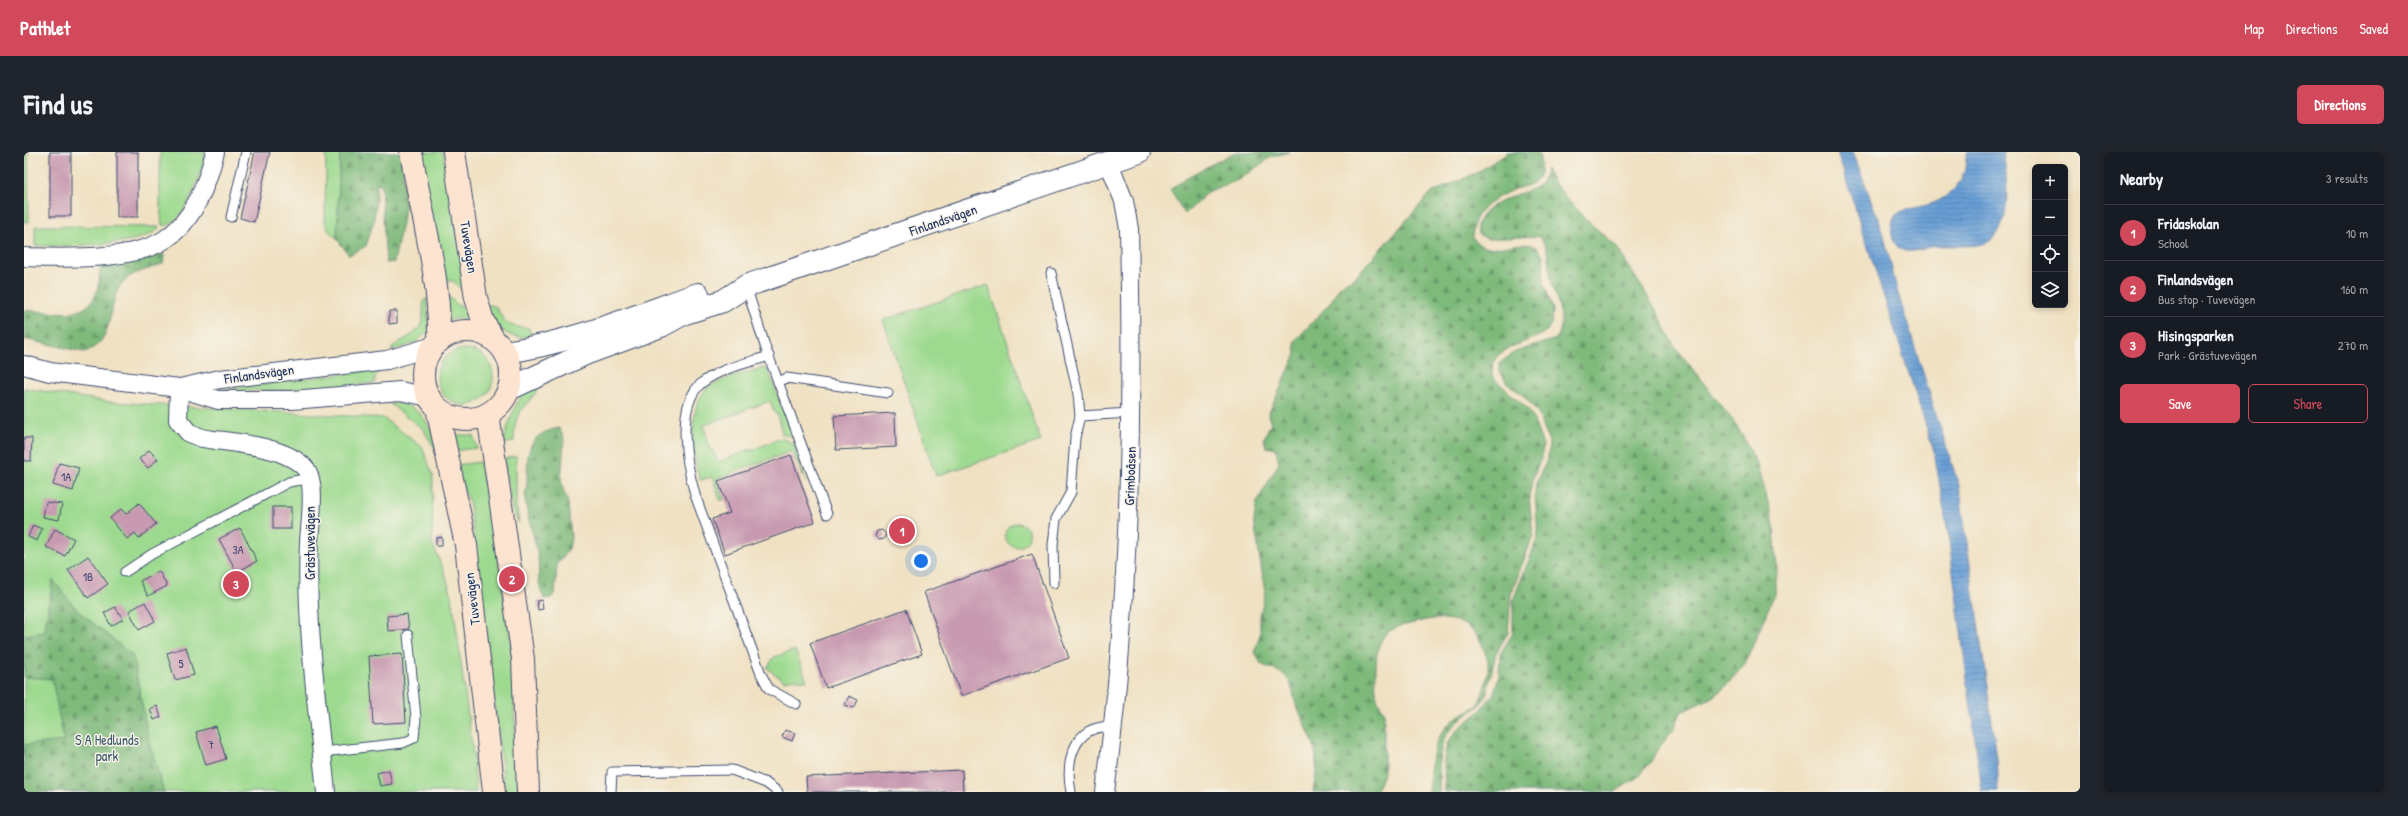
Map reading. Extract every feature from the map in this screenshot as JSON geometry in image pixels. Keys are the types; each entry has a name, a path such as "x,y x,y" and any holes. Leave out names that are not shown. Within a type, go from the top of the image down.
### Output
{"main road":[{"name":"Tuvevägen","path":"411,152 436,286 440,323 436,344 425,362 423,380 433,402 466,545 494,792"},
{"name":"Tuvevägen","path":"433,402 449,415 462,419 475,419 488,414 499,406 509,389 511,372 499,346 483,321 476,298 454,152"},
{"path":"436,344 454,333 466,331 478,333 499,346"},
{"path":"488,414 523,660 528,792"}],"street":[{"path":"24,257 67,258 116,254 152,246 164,240 186,219 196,204 205,186 215,152"},
{"name":"Finlandsvägen","path":"509,389 586,354 661,326 685,313 723,301 746,286 1140,152"},
{"name":"Grimboåsen","path":"1105,792 1127,563 1131,413 1129,229 1124,201 1109,163"},
{"name":"Finlandsvägen","path":"499,346 541,346 600,328 717,287 746,286"},
{"name":"Finlandsvägen","path":"179,388 220,379 387,360 436,344"},
{"name":"Finlandsvägen","path":"24,365 50,372 179,388 218,400 292,400 400,391 433,402"},
{"path":"179,388 178,420 189,433 202,438 284,453 306,469 312,481"},
{"name":"Grästuvevägen","path":"312,481 309,547 311,620 326,792"}],"lane":[{"path":"231,218 246,152"},
{"path":"1051,273 1078,394 1080,416 1075,438 1071,492 1056,519 1053,545 1054,584"},
{"path":"746,286 778,382 828,514"},
{"path":"769,356 716,375 702,382 689,406 685,446 688,469 695,495 761,674 769,689 796,704"},
{"path":"778,382 788,378 888,393"},
{"path":"1080,416 1131,413"},
{"path":"125,572 152,554 289,482 299,480 312,481"},
{"path":"322,752 403,743 414,738 416,718 408,635"},
{"path":"1071,792 1069,781 1070,763 1074,747 1091,729 1098,726 1112,727"},
{"path":"612,792 612,772 732,770 766,783 778,792"}],"green space":[{"path":"24,152 28,152 29,222 24,222"},
{"path":"160,152 206,152 197,182 187,204 181,214 166,226 162,225 160,204"},
{"path":"326,152 340,152 337,239 328,230 325,222"},
{"path":"340,152 402,152 405,208 394,262 386,263 381,185 377,182 374,221 366,246 349,255 337,239"},
{"path":"416,152 443,152 468,288 466,294 453,281 440,281"},
{"path":"1236,152 1289,152 1271,157 1238,180 1209,191 1185,214 1170,190 1187,177"},
{"path":"1508,152 1539,153 1540,172 1538,178 1534,183 1505,193 1490,202 1479,214 1475,222 1473,238 1479,244 1487,247 1495,248 1522,244 1531,245 1538,248 1543,256 1544,283 1553,309 1552,322 1546,332 1501,353 1495,359 1492,367 1493,378 1526,407 1532,416 1543,445 1542,456 1533,478 1529,496 1533,536 1511,594 1508,633 1496,653 1486,696 1479,706 1458,721 1446,735 1442,744 1439,760 1439,792 1428,792 1431,763 1438,740 1452,721 1463,713 1478,706 1488,673 1488,661 1480,639 1465,625 1446,619 1425,620 1399,627 1393,629 1382,639 1376,662 1376,689 1377,698 1384,711 1384,773 1375,792 1313,792 1316,756 1311,738 1296,705 1291,685 1286,676 1261,664 1255,652 1260,634 1260,616 1265,593 1254,520 1257,502 1279,463 1276,449 1266,447 1264,438 1271,424 1268,415 1296,354 1295,341 1330,303 1340,286 1355,277 1431,193 1478,172"},
{"path":"1546,169 1554,183 1582,216 1616,246 1658,313 1674,345 1737,426 1758,465 1774,525 1777,572 1774,595 1745,664 1724,688 1711,698 1681,712 1674,729 1657,750 1650,763 1638,777 1615,792 1445,792 1444,760 1447,744 1457,730 1480,711 1493,695 1499,676 1500,654 1513,633 1513,600 1538,537 1535,493 1536,483 1548,458 1549,442 1538,413 1525,397 1506,382 1500,371 1500,363 1515,352 1556,339 1560,332 1561,324 1561,315 1551,281 1547,253 1542,240 1538,236 1488,239 1478,234 1477,226 1486,211 1494,205 1538,186 1542,182"},
{"path":"35,226 159,227 152,234 122,242 35,246"},
{"path":"158,253 165,255 163,263 134,274 120,286 113,304 106,333 101,341 94,347 84,352 24,339 24,310 54,313 78,311 88,306 95,297 99,283 100,264"},
{"path":"988,285 1041,441 936,476 883,320"},
{"path":"446,294 459,306 470,307 472,319 458,318 447,321"},
{"path":"427,298 429,330 417,342 391,351 396,345 413,334 420,326 424,301"},
{"path":"485,304 495,306 505,321 511,325 529,328 531,336 514,336 502,330 493,319"},
{"path":"459,349 471,349 481,353 489,361 493,371 493,383 489,393 481,401 471,405 459,405 449,401 441,393 437,383 437,371 441,361 449,353"},
{"path":"762,368 768,370 794,437 782,434 777,413 775,414 770,401 704,425 709,449 712,449 718,462 749,450 755,450 782,438 794,444 806,482 792,451 716,479 724,500 720,500 712,477 700,480 697,470 693,444 693,430 697,404 702,394 710,386 729,378"},
{"path":"380,369 375,377 375,383 306,390 211,391"},
{"path":"542,384 522,409 516,421 514,441 504,444 509,423 523,393 527,389"},
{"path":"24,388 110,402 383,418 422,447 433,475 432,543 444,571 452,596 473,753 476,792 24,792"},
{"path":"390,404 404,404 412,408 425,419 433,435 437,452 423,429"},
{"path":"559,428 564,438 561,483 568,503 571,538 569,549 557,564 555,594 551,598 545,599 539,584 538,558 527,513 525,498 528,455 530,447 539,435"},
{"path":"450,435 473,435 477,448 453,451"},
{"path":"516,456 516,505 519,523 512,509 504,459"},
{"path":"480,462 495,540 511,640 518,792 505,792 470,506 455,465"},
{"path":"1017,523 1026,526 1029,535 1026,544 1017,547 1008,544 1005,535 1008,526"},
{"name":"S A Hedlunds park","path":"53,580 77,610 133,656 149,742 164,792 24,792 24,745 64,741 52,679 24,677 24,635 44,632"},
{"path":"795,650 807,681 794,679 784,681 767,668 774,657"}],"water":[{"path":"1837,152 1853,152 1883,232 1898,294 1959,486 1997,758 1999,792 1982,792 1948,534 1934,451"},
{"path":"1966,152 2003,152 2007,188 2005,215 2001,227 1995,237 1981,245 1937,246 1913,251 1899,248 1893,241 1892,236 1892,227 1896,214 1933,203 1949,194 1955,188 1964,172"}],"building":[{"path":"50,152 71,152 71,216 50,216"},
{"path":"117,152 138,152 138,217 117,217"},
{"path":"255,152 270,152 254,222 240,218"},
{"path":"389,311 397,311 397,323 389,324"},
{"path":"895,413 896,447 836,450 834,416"},
{"path":"24,438 32,438 31,461 24,461"},
{"path":"149,450 158,459 148,468 139,459"},
{"path":"791,455 815,522 725,554 712,519 730,513 718,481"},
{"path":"59,463 79,468 73,491 53,485"},
{"path":"46,502 62,504 59,520 43,517"},
{"path":"139,503 156,524 139,538 135,533 127,539 110,518 121,509 126,514"},
{"path":"273,507 291,507 291,529 273,529"},
{"path":"33,525 42,529 37,541 28,537"},
{"path":"240,528 257,561 237,572 219,539"},
{"path":"55,529 74,539 65,556 46,547"},
{"path":"882,530 886,534 884,539 879,540 875,536 877,531"},
{"path":"442,537 442,546 436,546 436,538"},
{"path":"1032,554 1069,658 961,696 924,592"},
{"path":"88,556 108,584 88,598 68,570"},
{"path":"159,571 167,586 148,596 140,581"},
{"path":"542,600 543,609 538,610 537,601"},
{"path":"145,602 155,621 139,630 129,611"},
{"path":"115,607 123,619 111,626 104,613"},
{"path":"906,609 922,654 826,688 810,643"},
{"path":"407,614 409,629 388,631 387,616"},
{"path":"186,647 194,675 175,680 167,653"},
{"path":"402,654 406,722 373,724 369,656"},
{"path":"849,696 858,700 854,708 845,705"},
{"path":"157,706 161,717 154,720 150,709"},
{"path":"216,726 226,759 206,765 196,732"},
{"path":"785,730 795,733 792,741 782,737"},
{"path":"389,770 392,784 380,786 377,773"},
{"path":"962,770 963,792 807,792 806,777"}],"place":[{"name":"Fridaskolan","path":"902,531"},
{"name":"Finlandsvägen","path":"512,579"},
{"name":"Hisingsparken","path":"236,584"}]}
